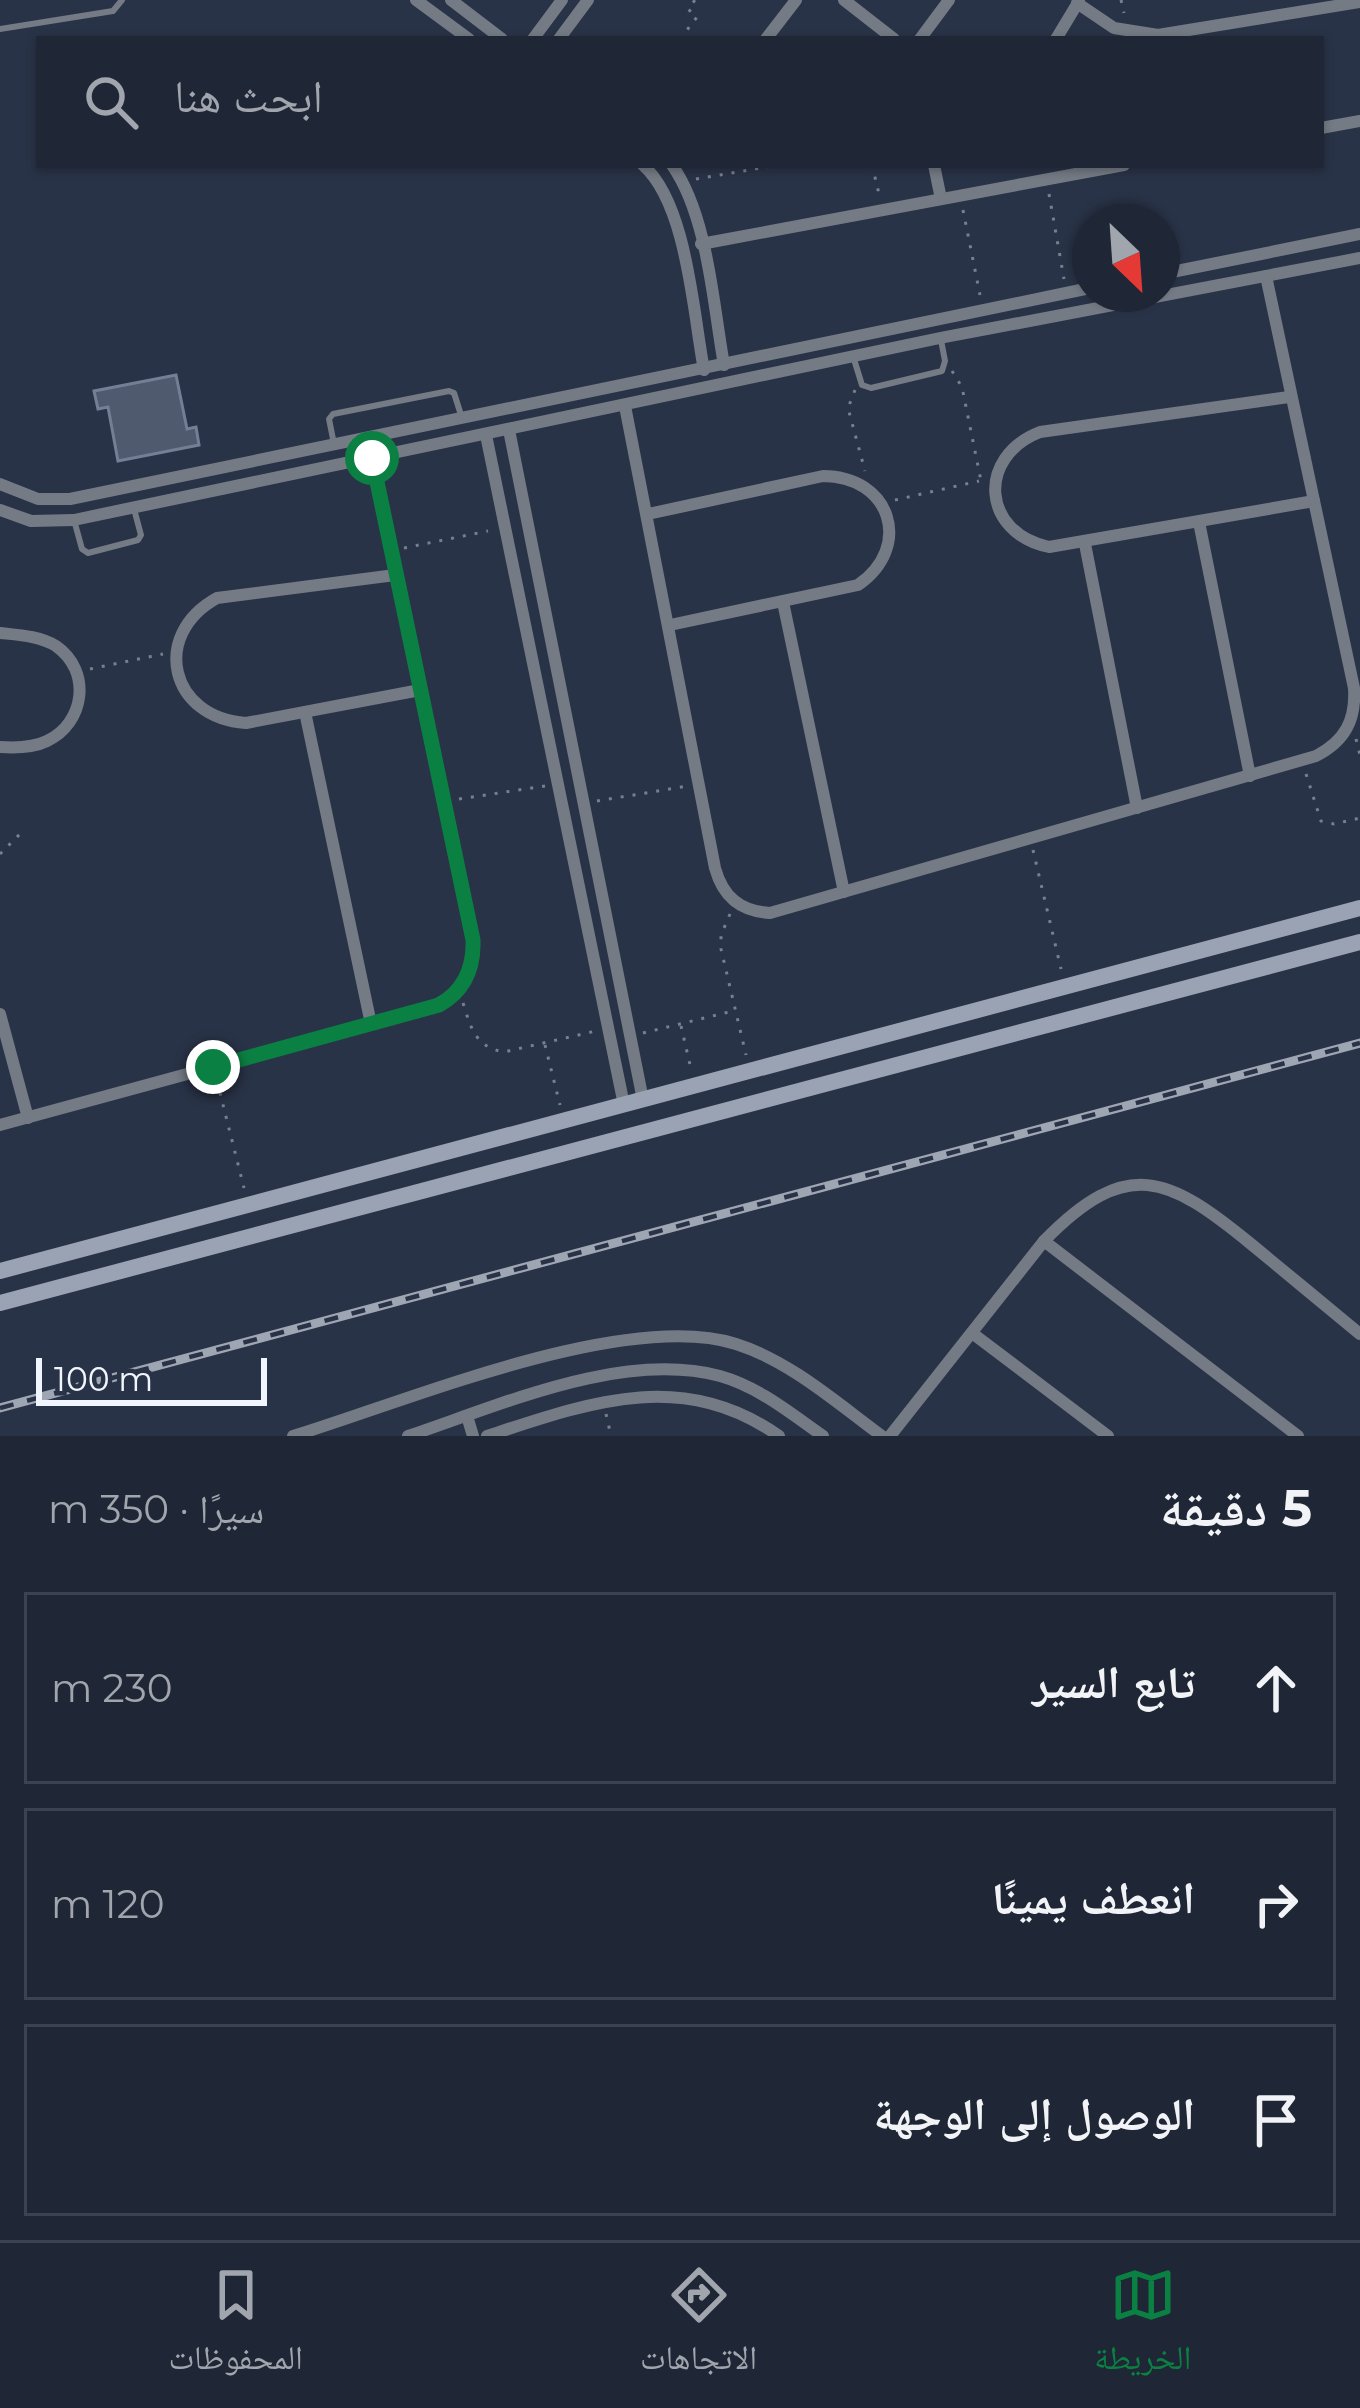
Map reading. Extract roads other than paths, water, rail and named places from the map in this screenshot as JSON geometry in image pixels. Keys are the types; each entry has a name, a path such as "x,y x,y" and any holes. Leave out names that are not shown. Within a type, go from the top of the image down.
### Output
{"street":[{"path":"416,0 465,36"},
{"path":"451,0 498,36"},
{"path":"561,36 588,0"},
{"path":"768,36 796,0"},
{"path":"844,0 890,36"},
{"path":"922,36 949,0"},
{"path":"534,36 561,2 576,16"},
{"path":"1058,36 1078,2 1114,28 1158,35 1360,2"},
{"path":"1324,127 1360,121"},
{"path":"646,168 673,208 704,370"},
{"path":"674,168 692,201 724,365"},
{"path":"935,168 941,200"},
{"path":"701,244 1094,168"},
{"path":"1180,270 1360,234"},
{"path":"0,510 31,521 74,520 940,338 1360,258"},
{"path":"625,406 719,884 740,906 770,913 1302,761 1331,748 1343,736 1355,705 1266,276"},
{"path":"0,484 54,501 1072,291"},
{"path":"693,307 713,304"},
{"path":"810,344 815,365"},
{"path":"1289,398 1040,432 1011,448 989,479 998,510 1018,536 1049,547 1314,501"},
{"path":"418,428 422,448"},
{"path":"509,430 643,1100"},
{"path":"486,435 624,1105"},
{"path":"0,1125 439,1005 459,989 471,966 473,940 372,458"},
{"path":"648,514 823,476 856,481 870,490 881,503 890,534 881,563 871,576 844,590 670,625"},
{"path":"102,492 109,513"},
{"path":"500,496 520,492"},
{"path":"1199,522 1250,776"},
{"path":"1085,544 1137,808"},
{"path":"395,575 217,598 189,619 176,651 183,688 209,715 246,723 420,690"},
{"path":"783,602 844,892"},
{"path":"0,633 52,643 77,671 81,693 76,715 62,733 42,744 0,747"},
{"path":"305,712 371,1024"},
{"path":"26,1296 9,1268 1360,908"},
{"path":"0,1303 1360,942"},
{"path":"1071,987 1084,1017"},
{"path":"0,1014 28,1118"},
{"path":"612,1046 630,1039"},
{"path":"293,1436 561,1354 633,1337 684,1336 734,1343 780,1363 886,1436 1044,1241 1099,1196 1132,1185 1167,1187 1199,1202 1360,1334"},
{"path":"297,1192 305,1223"},
{"path":"1044,1241 1298,1436"},
{"path":"972,1333 1108,1436"},
{"path":"408,1436 597,1378 644,1369 683,1369 722,1377 764,1394 823,1436"},
{"path":"597,1378 603,1403"},
{"path":"487,1436 603,1403 672,1395 707,1399 740,1411 779,1436"},
{"path":"467,1416 473,1436"}],"lane":[{"path":"0,28 113,11 122,0"},
{"path":"853,356 862,386 915,379 945,367 940,338"},
{"path":"334,445 329,419 333,414 449,391 463,419"},
{"path":"74,520 82,549 88,553 138,540 134,508"}],"railway":[{"path":"0,1408 1360,1043"}]}
